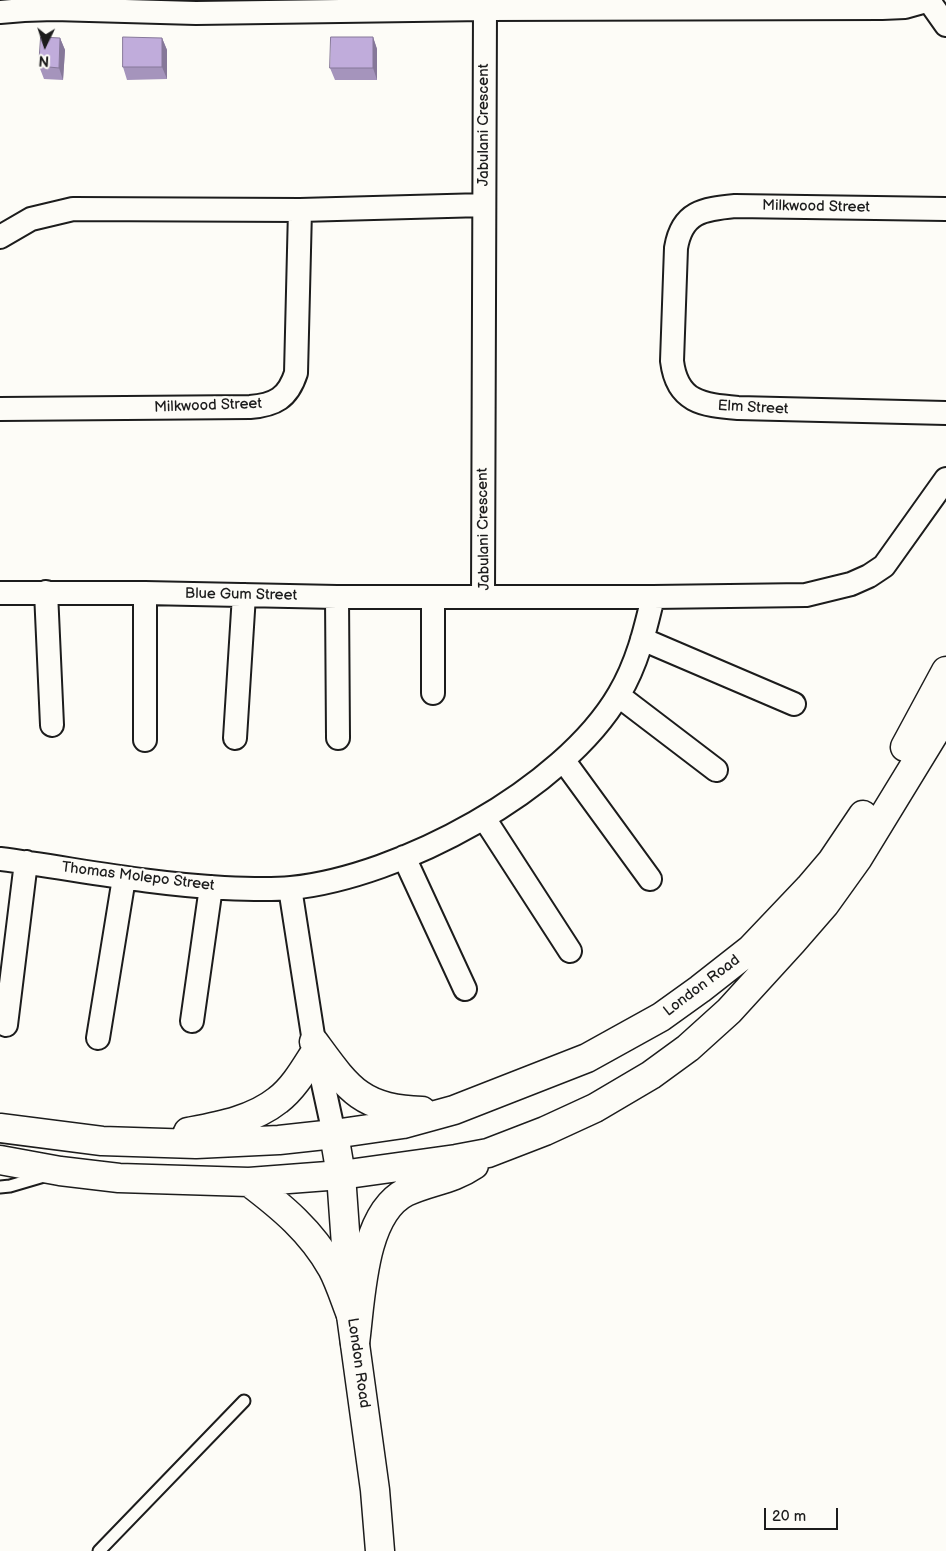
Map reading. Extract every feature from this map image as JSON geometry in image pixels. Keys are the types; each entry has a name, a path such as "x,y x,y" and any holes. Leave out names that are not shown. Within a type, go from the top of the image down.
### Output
{"main road":[{"name":"London Road","path":"0,1128 102,1140 196,1144 279,1140 334,1134 403,1124 454,1110 587,1058 661,1017 700,989 751,949 808,888 832,860 855,828 912,736 946,671"},
{"name":"London Road","path":"0,1160 60,1171 120,1178 249,1182 341,1175 488,1153 587,1112 643,1080 688,1048 729,1011 824,904 858,858 946,714"},
{"path":"140,1142 244,1119 264,1110 290,1088 315,1047 352,1089 365,1099 382,1107 402,1111 454,1110"},
{"name":"London Road","path":"334,1134 341,1175 351,1315 375,1490 380,1551"},
{"path":"355,1343 368,1248 373,1232 386,1208 406,1192 453,1177 468,1169 488,1153"},
{"path":"249,1182 281,1206 305,1229 332,1269 351,1315"}],"street":[{"path":"0,12 54,5 196,13 485,9 520,4 859,4 882,8 905,7 929,0 946,25"},
{"name":"Jabulani Crescent","path":"485,9 483,596 653,597 806,595 831,590 869,576 884,566 946,479"},
{"path":"0,237 31,218 74,209 300,210 484,205"},
{"name":"Milkwood Street","path":"689,219 708,210 735,206 946,209"},
{"name":"Milkwood Street","path":"0,410 250,407 278,400 287,393 296,373 300,210"},
{"name":"Elm Street","path":"689,219 678,234 676,248 672,361 673,370 678,381 685,393 692,399 707,405 738,408 946,413"},
{"path":"46,592 52,725"},
{"name":"Blue Gum Street","path":"0,593 244,594 338,597 483,596"},
{"path":"145,740 146,593"},
{"path":"235,738 244,594"},
{"path":"338,597 338,738"},
{"path":"433,597 433,694"},
{"name":"Thomas Molepo Street","path":"0,858 159,883 246,889 290,888 323,883 360,874 404,857 449,838 484,818 524,792 564,761 601,720 619,696 636,661 653,597"},
{"path":"642,639 794,704"},
{"path":"619,696 716,770"},
{"path":"564,761 650,879"},
{"path":"484,818 570,951"},
{"path":"404,857 465,989"},
{"path":"6,1025 26,862"},
{"path":"98,1038 124,878"},
{"path":"192,1021 211,887"},
{"path":"290,888 315,1047 334,1134"}],"lane":[{"path":"0,1187 10,1186 60,1171"},
{"path":"99,1551 244,1401"}],"building":[{"path":"41,37 60,38 59,68 39,66"},
{"path":"123,37 162,38 162,67 123,67"},
{"path":"331,37 373,37 373,68 330,68"}]}
